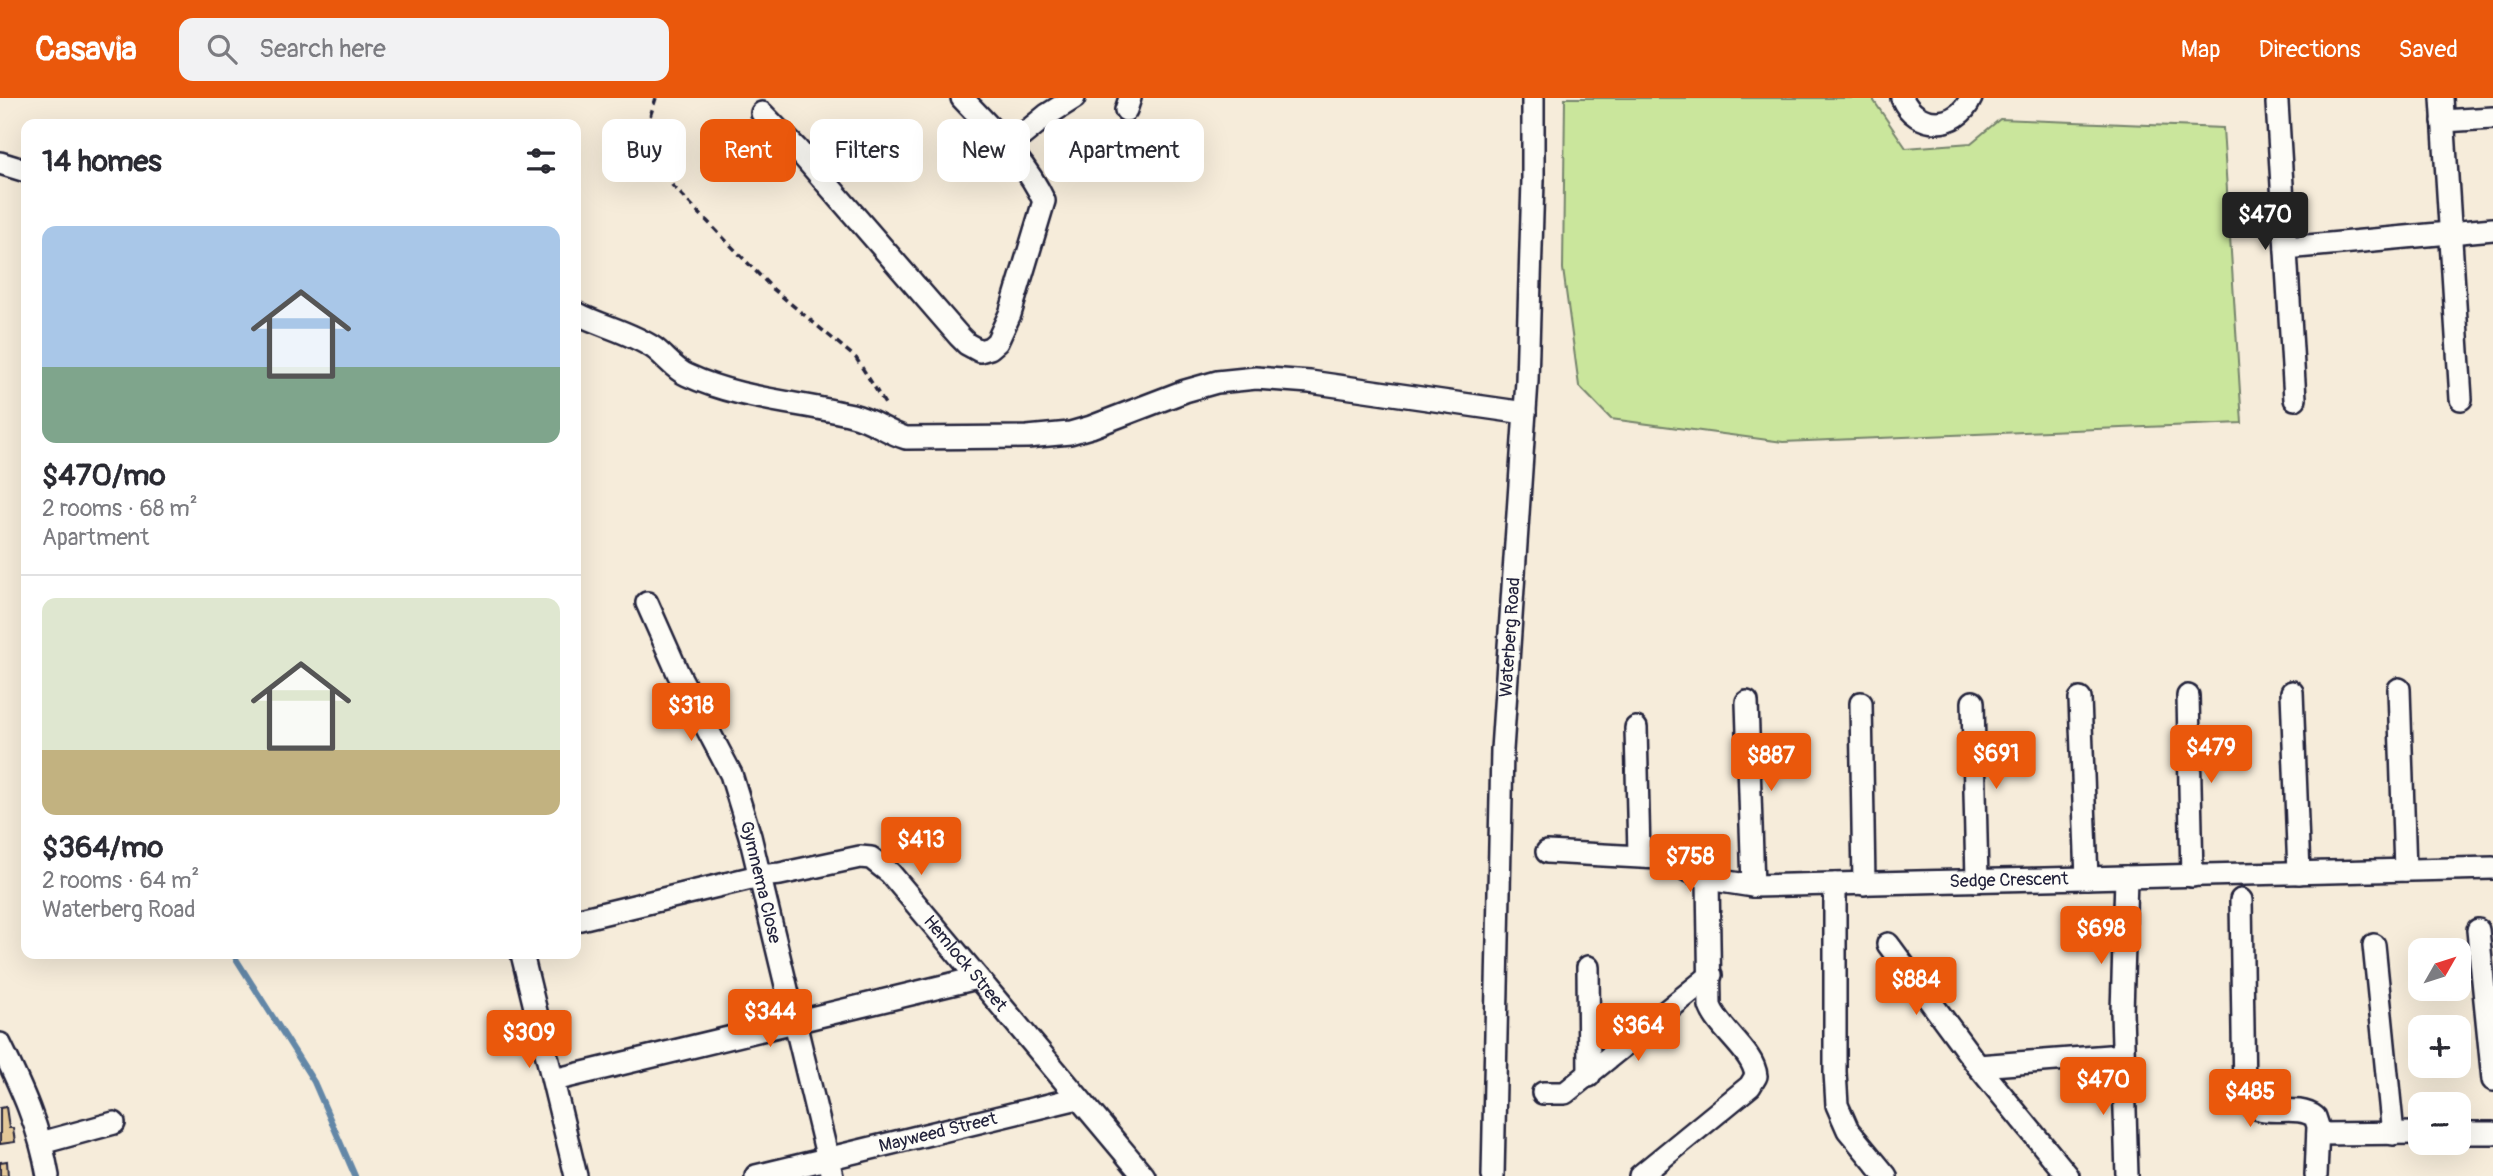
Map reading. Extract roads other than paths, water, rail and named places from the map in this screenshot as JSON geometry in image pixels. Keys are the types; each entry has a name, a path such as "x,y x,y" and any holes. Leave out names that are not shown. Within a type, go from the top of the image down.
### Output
{"street":[{"path":"962,98 983,119"},
{"path":"1030,129 1074,98"},
{"name":"Waterberg Road","path":"1493,1176 1502,750 1525,413 1534,180 1533,98"},
{"path":"1902,98 1916,117 1936,123 1957,117 1976,99"},
{"path":"2442,98 2461,399"},
{"path":"2277,103 2295,399"},
{"path":"762,113 796,148 959,336 980,351 990,348 1000,338 1043,209 1044,201 1030,177"},
{"path":"2443,121 2493,118"},
{"path":"0,163 21,169"},
{"path":"2286,248 2493,229"},
{"path":"581,315 654,348 684,374 779,402 853,415 873,421 891,433 906,438 1027,437 1070,433 1185,391 1217,382 1256,377 1310,382 1525,413"},
{"name":"Gymnema Close","path":"647,603 678,673 731,774 759,876 830,1167"},
{"path":"2399,689 2405,870"},
{"path":"2292,692 2299,873"},
{"path":"2188,696 2192,876"},
{"path":"2080,699 2087,878"},
{"path":"1747,702 1753,886"},
{"path":"1973,702 1977,881"},
{"path":"1861,703 1864,884"},
{"path":"1636,728 1639,855"},
{"name":"Sedge Crescent","path":"1547,852 1659,858 1707,879 1753,886 2493,868"},
{"name":"Hemlock Street","path":"581,919 759,876 853,858 871,859 890,873 1143,1176"},
{"path":"2126,877 2122,1055 2127,1176"},
{"path":"1640,1176 1749,1086 1756,1076 1753,1064 1713,1014 1710,1006 1707,879"},
{"path":"1835,884 1837,1105 1848,1130 1886,1176"},
{"path":"2241,900 2246,1099 2257,1110 2310,1113 2317,1121 2316,1176"},
{"path":"2478,930 2493,1080"},
{"path":"1888,944 1978,1066 2068,1176"},
{"path":"2374,945 2393,1134"},
{"path":"523,959 576,1176"},
{"path":"1588,967 1589,1076"},
{"path":"1543,1093 1566,1093 1711,975"},
{"path":"554,1080 977,978"},
{"path":"0,1045 29,1106 48,1176"},
{"path":"1978,1066 2122,1055"},
{"name":"Mayweed Street","path":"756,1176 830,1167 1078,1098"},
{"path":"41,1143 114,1123"},
{"path":"2318,1135 2408,1133"},
{"path":"2471,1133 2493,1133"}],"waterway":[{"path":"236,959 314,1082 355,1176"}]}
